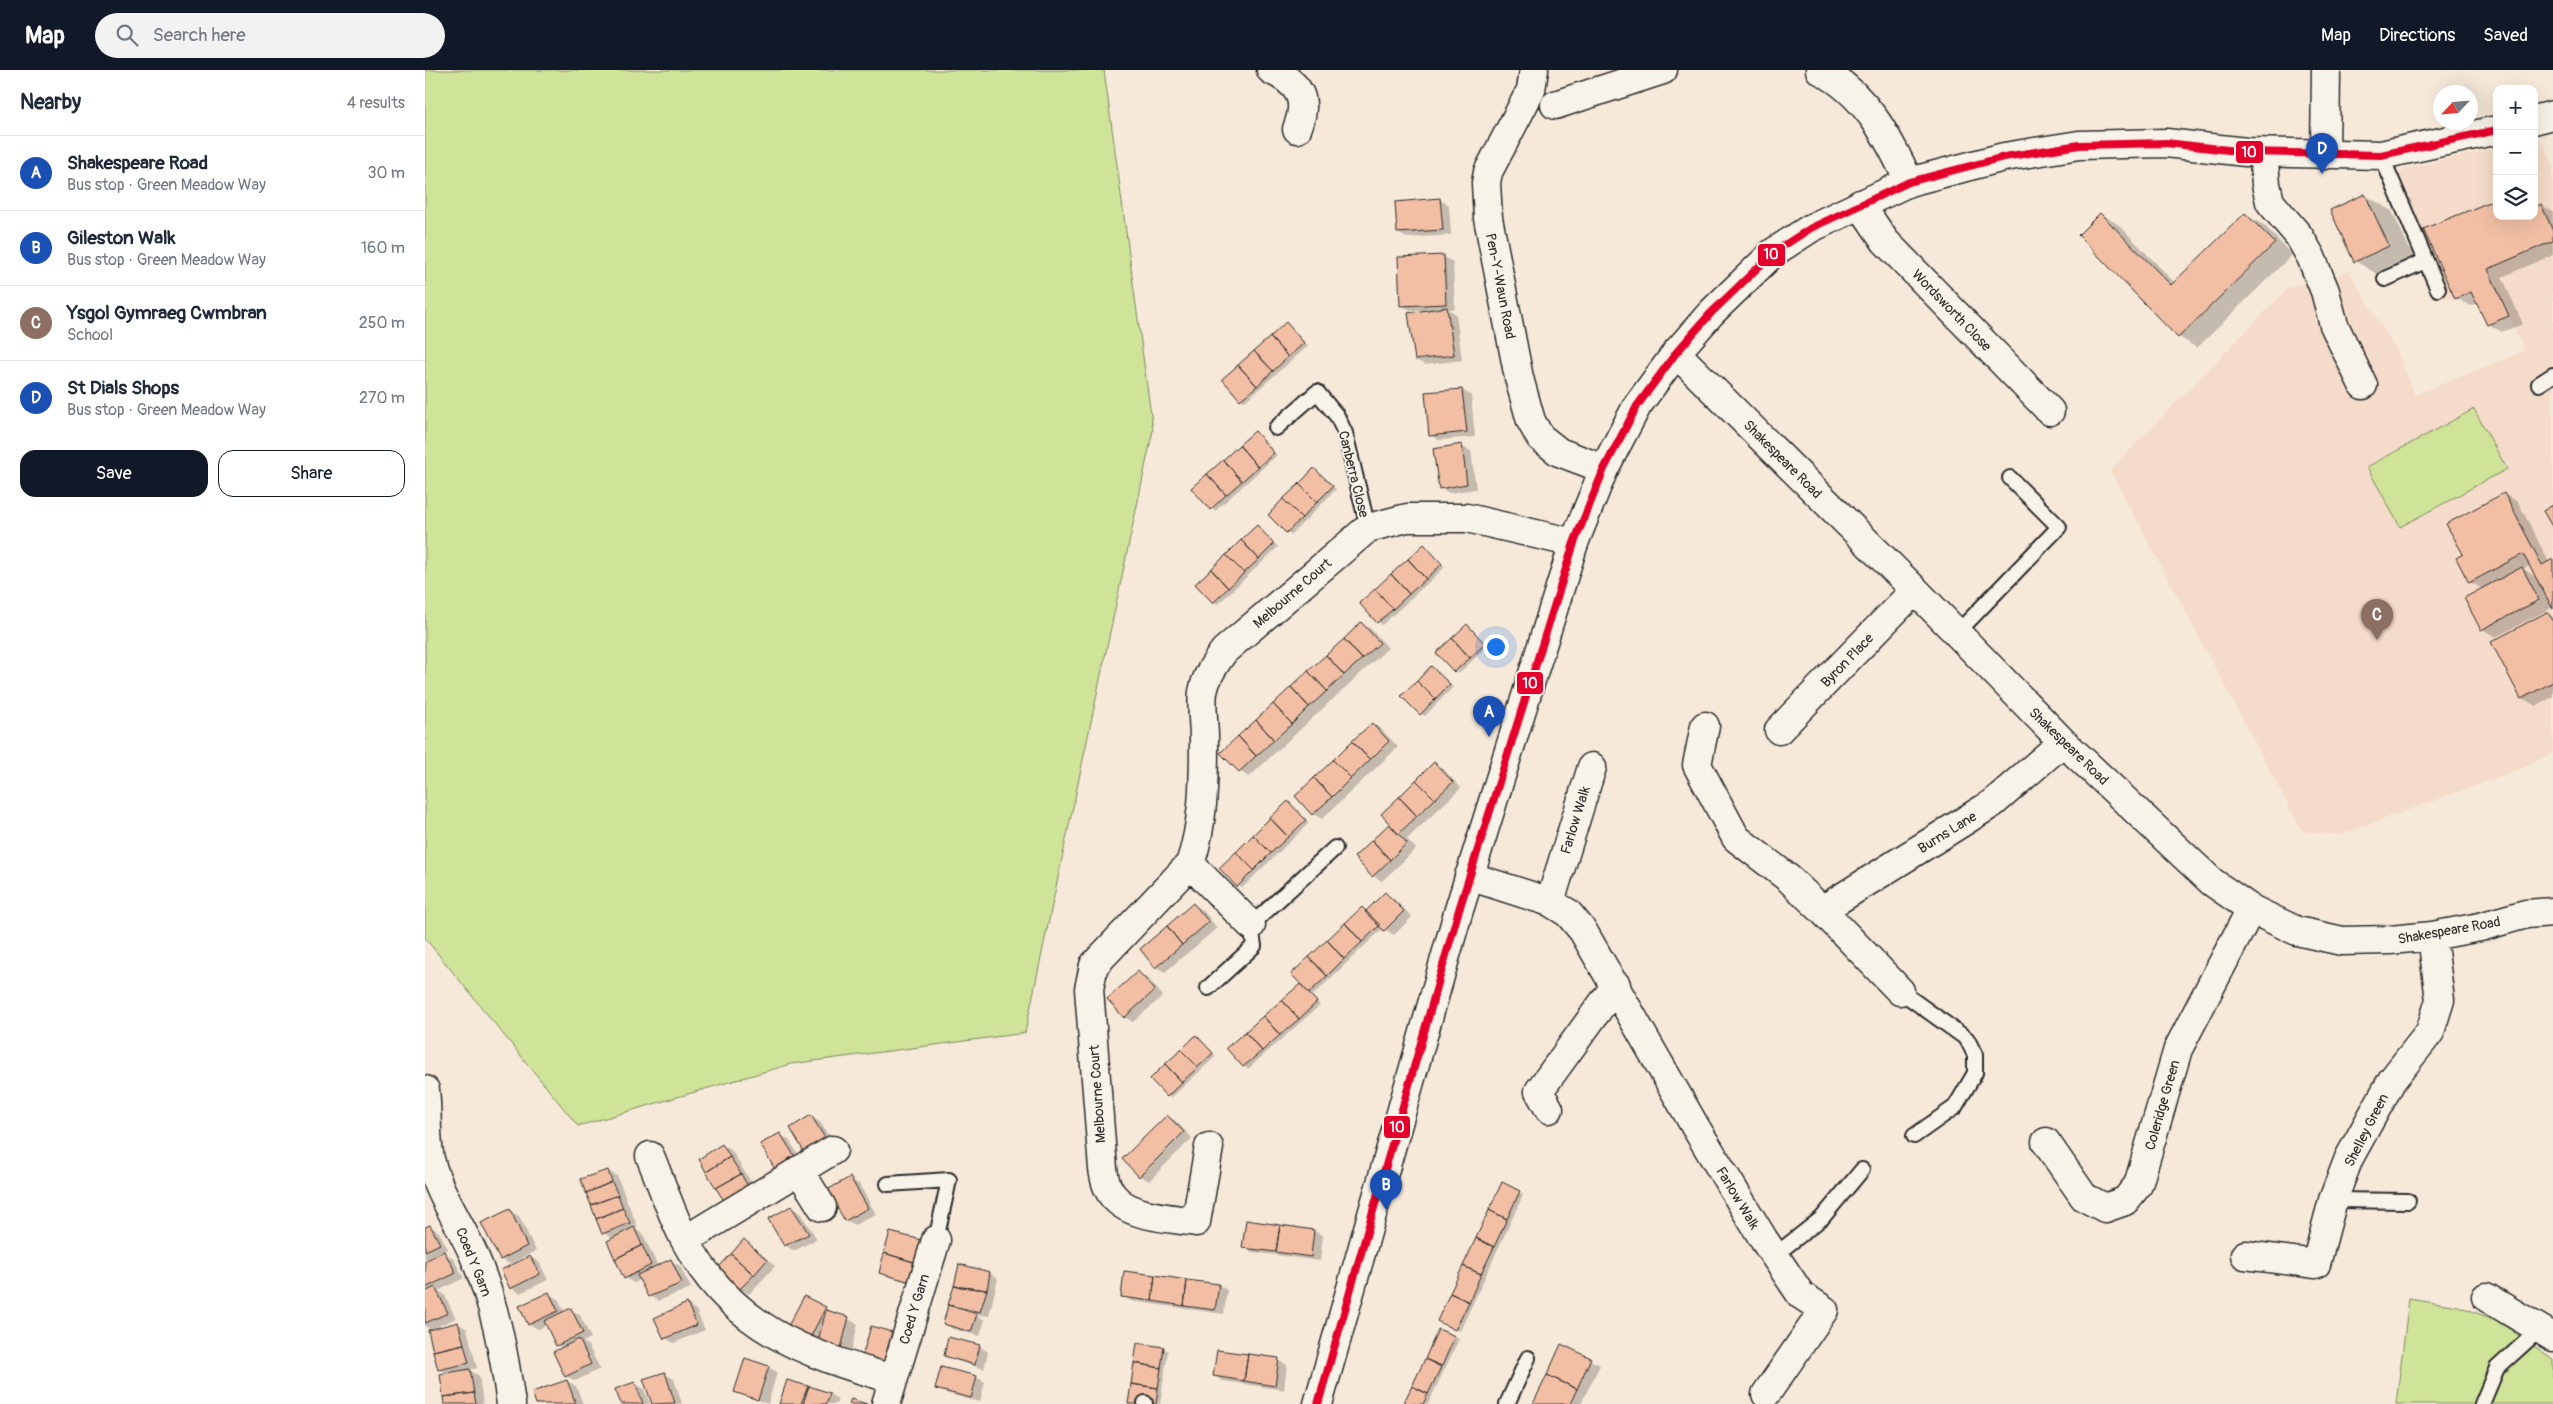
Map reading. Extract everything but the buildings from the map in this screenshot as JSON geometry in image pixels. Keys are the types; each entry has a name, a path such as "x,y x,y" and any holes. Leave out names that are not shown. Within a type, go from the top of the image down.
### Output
{"street":[{"path":"1271,70 1293,84 1299,91 1303,112 1297,129"},
{"name":"Pen-Y-Waun Road","path":"1534,70 1531,90 1488,172 1486,183 1488,218 1519,378 1531,421 1540,437 1559,452 1604,469"},
{"path":"1555,106 1663,70"},
{"path":"1820,70 1848,90 1872,114 1895,151 1909,182"},
{"path":"2325,155 2326,70"},
{"path":"2538,119 2553,115"},
{"path":"1318,1404 1469,876 1574,542 1604,469 1637,406 1676,353 1711,313 1774,252 1811,228 1909,182 2004,157 2079,145 2166,143 2263,153 2381,155 2493,131"},
{"path":"2263,153 2265,184 2271,202 2299,236 2311,257 2325,292 2334,326 2363,385"},
{"name":"Wordsworth Close","path":"1860,204 1885,241 2050,411"},
{"name":"Shakespeare Road","path":"1676,353 1915,590 2063,742 2211,882 2251,909 2297,931 2342,941 2389,940 2431,936 2479,927 2526,914 2553,912"},
{"name":"Melbourne Court","path":"1209,1147 1196,1222 1132,1211 1118,1201 1108,1188 1103,1169 1089,989 1094,965 1190,864 1197,845 1201,811 1204,749 1203,694 1209,672 1224,651 1368,528 1407,518 1467,518 1574,542"},
{"name":"Byron Place","path":"1779,730 1915,590"},
{"path":"1705,726 1697,765 1736,838 1787,878 1822,910 1900,991"},
{"name":"Burns Lane","path":"1822,910 1993,803 2063,742"},
{"name":"Farlow Walk","path":"1550,902 1592,767"},
{"path":"1190,864 1251,925"},
{"name":"Farlow Walk","path":"1469,876 1550,902 1568,912 1583,931 1616,985 1696,1128 1775,1255 1801,1295 1824,1310 1766,1394"},
{"name":"Coleridge Green","path":"2046,1142 2084,1197 2105,1208 2125,1200 2138,1185 2178,1049 2251,909"},
{"name":"Shelley Green","path":"2245,1255 2316,1264 2333,1200 2349,1158 2392,1080 2430,1032 2440,1000 2431,936"},
{"path":"1549,1109 1539,1091 1616,985"},
{"name":"Coed Y Garn","path":"425,1090 427,1140 432,1166 473,1254 490,1299 501,1337 511,1404"},
{"path":"685,1240 833,1150"},
{"name":"Coed Y Garn","path":"650,1156 685,1240 709,1278 733,1303 761,1326 797,1348 843,1365 890,1391 935,1240"},
{"path":"799,1170 822,1207"},
{"path":"2486,1297 2547,1333"}],"lane":[{"path":"2381,155 2438,289"},
{"path":"2385,279 2425,261"},
{"path":"2539,384 2553,375"},
{"name":"Canberra Close","path":"1276,428 1317,392 1337,416 1345,433 1368,528"},
{"path":"1957,633 2059,527 2011,478"},
{"path":"1208,988 1254,946 1251,925 1335,848"},
{"path":"1900,991 1967,1039 1975,1055 1975,1073 1955,1107 1914,1136"},
{"path":"1775,1255 1822,1218 1862,1170"},
{"path":"889,1184 949,1180 935,1240"},
{"path":"2333,1200 2408,1201"},
{"path":"2482,1404 2497,1368 2547,1333"},
{"path":"1507,1404 1529,1358"}],"shaded area":[{"path":"2538,143 2543,144 2553,164 2553,753 2518,770 2340,835 2302,831 2110,470 2288,288 2349,271 2399,355 2415,395 2524,351 2509,317 2487,325 2471,292 2455,299 2439,298 2390,194 2399,173 2406,168 2493,149 2493,220 2538,220"}],"green space":[{"path":"425,70 1104,70 1153,430 1025,1033 791,1064 578,1126 425,938"},
{"path":"2474,409 2507,469 2400,527 2367,467"},
{"path":"2409,1298 2458,1306 2496,1320 2553,1359 2553,1404 2396,1404"}],"transit line":[{"name":"10","path":"1318,1404 1458,913 1574,543 1604,469 1637,406 1676,353 1711,313 1774,252 1811,228 1909,182 2004,157 2079,145 2166,143 2246,152 2381,155 2493,131"}],"place":[{"name":"St Dials Shops","path":"2322,174"},
{"name":"Ysgol Gymraeg Cwmbran","path":"2377,640"},
{"name":"Shakespeare Road","path":"1489,737"},
{"name":"Gileston Walk","path":"1386,1210"}]}
